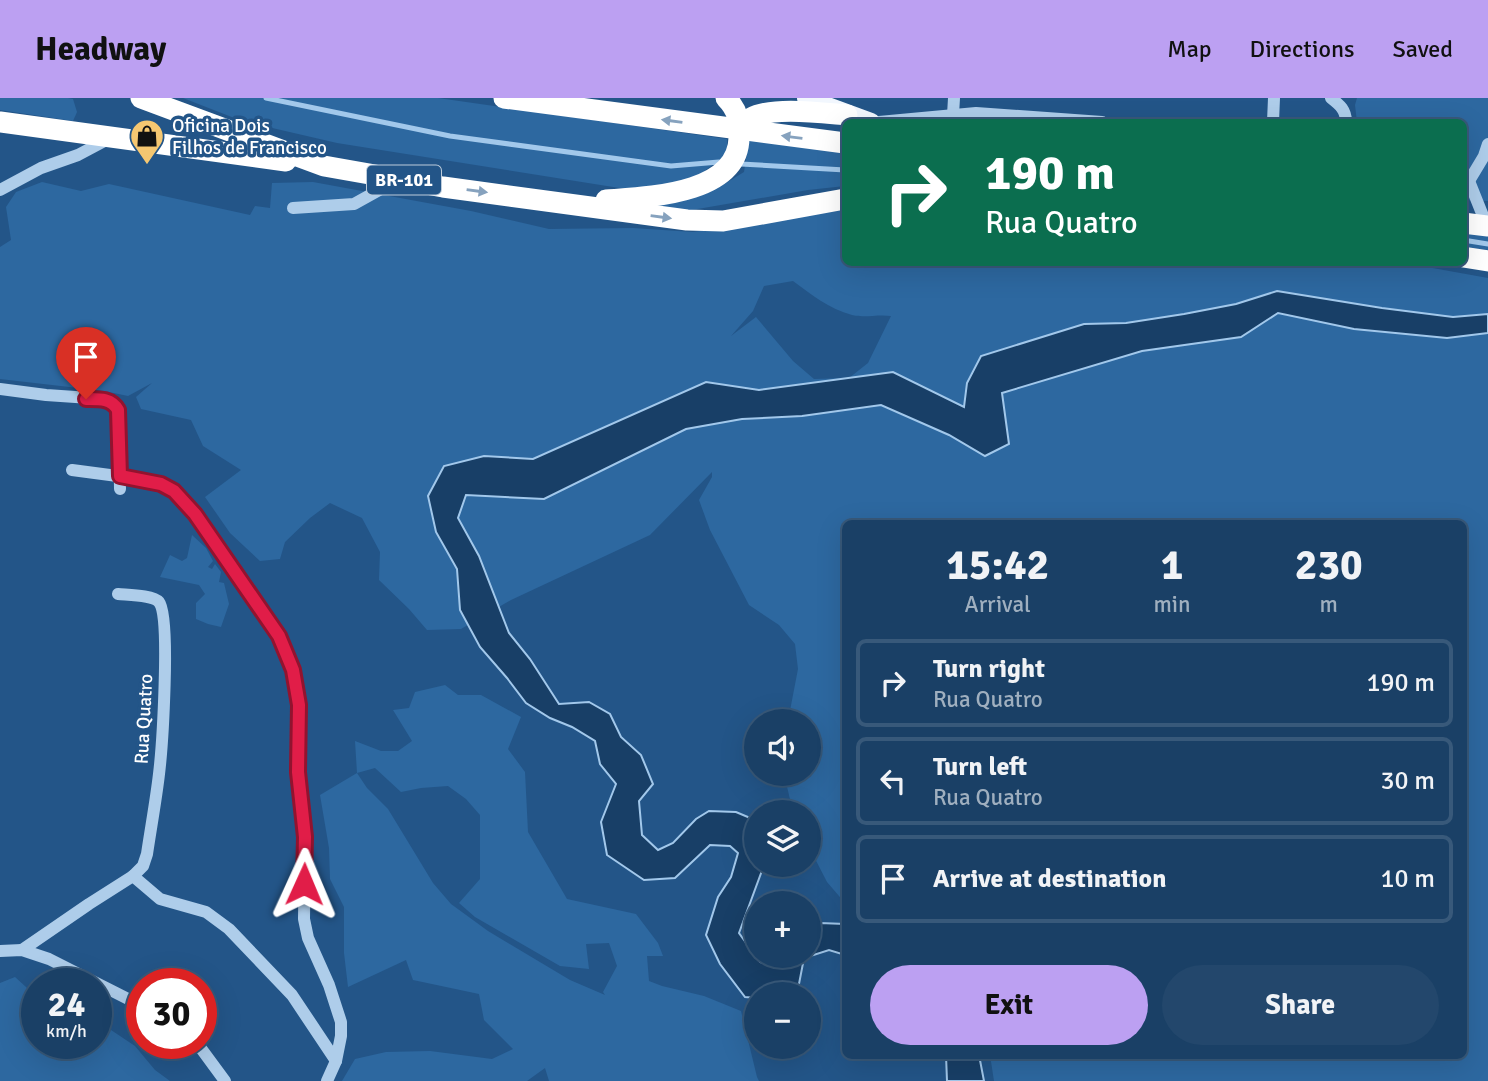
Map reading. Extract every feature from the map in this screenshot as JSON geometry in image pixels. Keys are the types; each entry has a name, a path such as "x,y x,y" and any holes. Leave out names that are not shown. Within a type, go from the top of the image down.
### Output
{"highway":[{"name":"BR-101","path":"141,98 324,166 443,187 687,220 723,221 842,200"},
{"path":"505,98 842,143"},
{"path":"569,204 670,195 700,185 722,172 738,150 737,114 726,98"},
{"path":"739,130 748,120 768,113 846,106"},
{"path":"0,122 324,166"},
{"path":"1467,224 1487,226"},
{"path":"1467,258 1488,261"}],"main road":[{"path":"810,98 846,106 866,119"}],"street":[{"path":"953,115 954,98"},
{"path":"1273,119 1274,98"},
{"path":"1331,98 1342,106 1346,119"},
{"path":"911,119 976,113 1060,119"},
{"path":"59,130 74,141 78,155"},
{"path":"0,190 41,168 78,155 112,138"},
{"path":"1467,179 1488,144"},
{"path":"293,208 354,204 399,179"},
{"path":"1467,183 1487,226"},
{"path":"0,389 110,401 116,406 119,418 120,482"},
{"path":"72,470 120,482 166,486 174,491 186,503 279,636 293,670 299,705 298,772 305,837 304,919 308,938 329,985 341,1022 341,1036 327,1081"},
{"name":"Rua Quatro","path":"118,594 151,597 161,604 166,648 159,774 147,854 143,866 133,876"},
{"path":"22,950 133,876 160,898 206,912 229,929 292,995 335,1061"},
{"path":"0,951 22,950 69,968 126,998"},
{"path":"209,1059 225,1081"}],"shaded area":[{"path":"0,98 68,98 73,99 77,112 73,121 0,110"},
{"path":"183,98 438,98 727,139 728,154 696,177 632,190 337,143 242,121"},
{"path":"1357,98 1488,98 1488,201 1467,200 1467,119 1357,119"},
{"path":"749,139 842,153 842,186 686,211 628,203 677,198 721,186 744,172"},
{"path":"42,182 81,191 109,184 250,215 255,206 270,208 272,183 313,182 471,211 549,229 633,228 693,232 842,210 842,266 1422,266 1488,278 1488,1081 994,1081 991,1059 1467,1059 1467,520 842,520 842,900 821,870 821,800 790,800 787,786 821,786 821,709 790,709 798,669 795,644 779,625 749,605 710,530 699,500 712,477 712,472 650,535 511,600 461,629 427,630 379,580 380,552 362,518 330,503 285,542 280,559 260,561 230,533 205,497 241,470 203,446 191,420 141,409 136,397 152,383 128,396 0,379 0,247 11,240 6,207 16,192","holes":["793,281 836,309 856,316 891,316 868,363 849,378 814,379 793,361 756,317 731,336 753,311 764,286"]},
{"path":"1467,233 1488,236 1488,250 1467,247"},
{"path":"1277,291 1453,317 1488,314 1488,333 1447,338 1354,329 1278,313 1241,337 1142,351 1002,393 1009,444 985,456 949,435 881,405 802,416 742,419 686,429 544,499 466,495 458,518 479,556 509,633 530,659 559,704 589,702 610,714 621,737 641,755 653,784 639,801 642,835 658,850 673,843 696,819 709,811 736,812 744,815 744,877 760,877 754,891 744,891 744,919 739,933 744,940 744,968 802,968 799,982 744,982 744,996 720,964 706,935 718,897 731,877 738,853 730,846 710,845 675,878 644,880 607,855 601,822 616,784 600,764 595,741 526,703 480,647 460,610 457,569 436,532 428,496 444,466 484,456 533,459 706,382 759,390 893,372 964,407 967,383 981,356 1084,324 1126,323 1236,304"},
{"path":"192,535 206,548 213,561 208,567 212,569 215,564 221,572 219,582 224,583 229,604 221,627 196,619 196,603 205,594 199,585 160,577 170,555 182,561 187,558"},
{"path":"445,685 458,695 481,695 521,717 508,749 525,772 528,832 567,899 636,914 658,943 663,956 647,956 649,981 704,996 741,1011 744,1023 744,1059 753,1059 759,1081 549,1081 545,1068 527,1081 342,1081 355,1059 386,1052 430,1051 492,1059 513,1049 484,1020 479,994 413,980 406,960 348,987 344,953 344,907 330,879 329,848 320,795 357,773 355,741 381,751 398,751 412,741 393,710 409,708 415,692","holes":["375,768 401,792 448,786 466,799 480,815 480,879 459,903 475,917 560,966 589,969 586,944 609,943 617,966 603,992 605,995 570,980 488,931 451,904 433,883 388,809 367,788 357,773"]},
{"path":"821,923 842,924 842,954 829,950 821,953"},
{"path":"15,977 21,982 21,1059 112,1059 112,1031 126,1040 126,1059 146,1059 170,1081 0,1081 0,983"},
{"path":"946,1059 980,1059 984,1081 947,1081"}],"waterway":[{"path":"266,98 450,136 671,166 719,162"},
{"path":"741,164 842,170"},
{"path":"1467,241 1488,244"}],"place":[{"name":"Oficina Dois Filhos de Francisco","path":"147,166"}],"route":[{"path":"86,399 105,399 118,410 120,476 161,484 174,491 186,503 279,636 293,670 299,705 298,772 305,837 304,884"}]}
